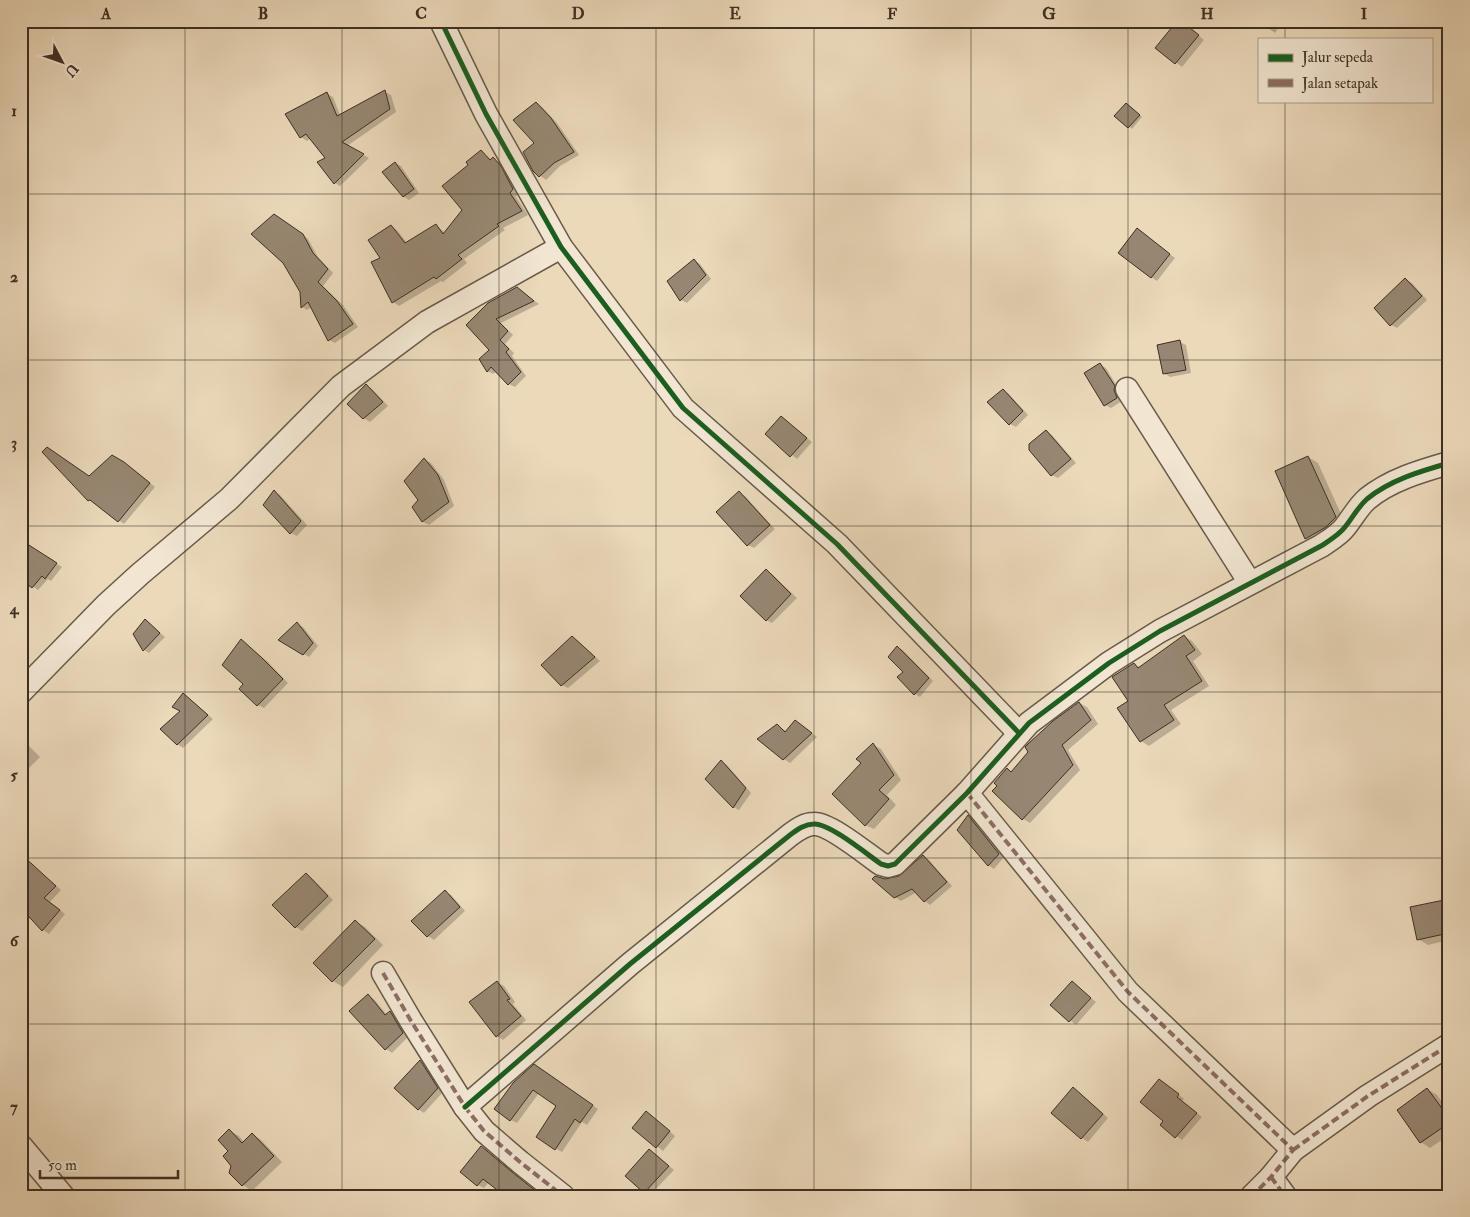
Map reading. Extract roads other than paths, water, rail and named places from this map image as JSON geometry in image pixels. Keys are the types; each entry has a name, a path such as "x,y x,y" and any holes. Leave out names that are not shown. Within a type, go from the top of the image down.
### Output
{"street":[{"path":"441,21 486,114 561,246 683,408 837,544 1019,733"},
{"path":"21,692 106,605 229,499 342,386 427,322 561,246"},
{"path":"1127,389 1250,583"},
{"path":"465,1107 630,964 790,835 804,826 820,824 838,834 881,864 888,866 895,864 967,793 1029,723 1109,663 1160,631 1321,546 1344,529 1361,504 1376,492 1419,472 1449,463"},
{"path":"967,793 1128,992 1287,1147 1293,1150"},
{"path":"383,973 465,1107 484,1131 564,1196"},
{"path":"1252,1196 1271,1177 1293,1150 1368,1096 1449,1045"},
{"path":"21,1146 54,1193"},
{"path":"1271,1177 1285,1196"}]}
